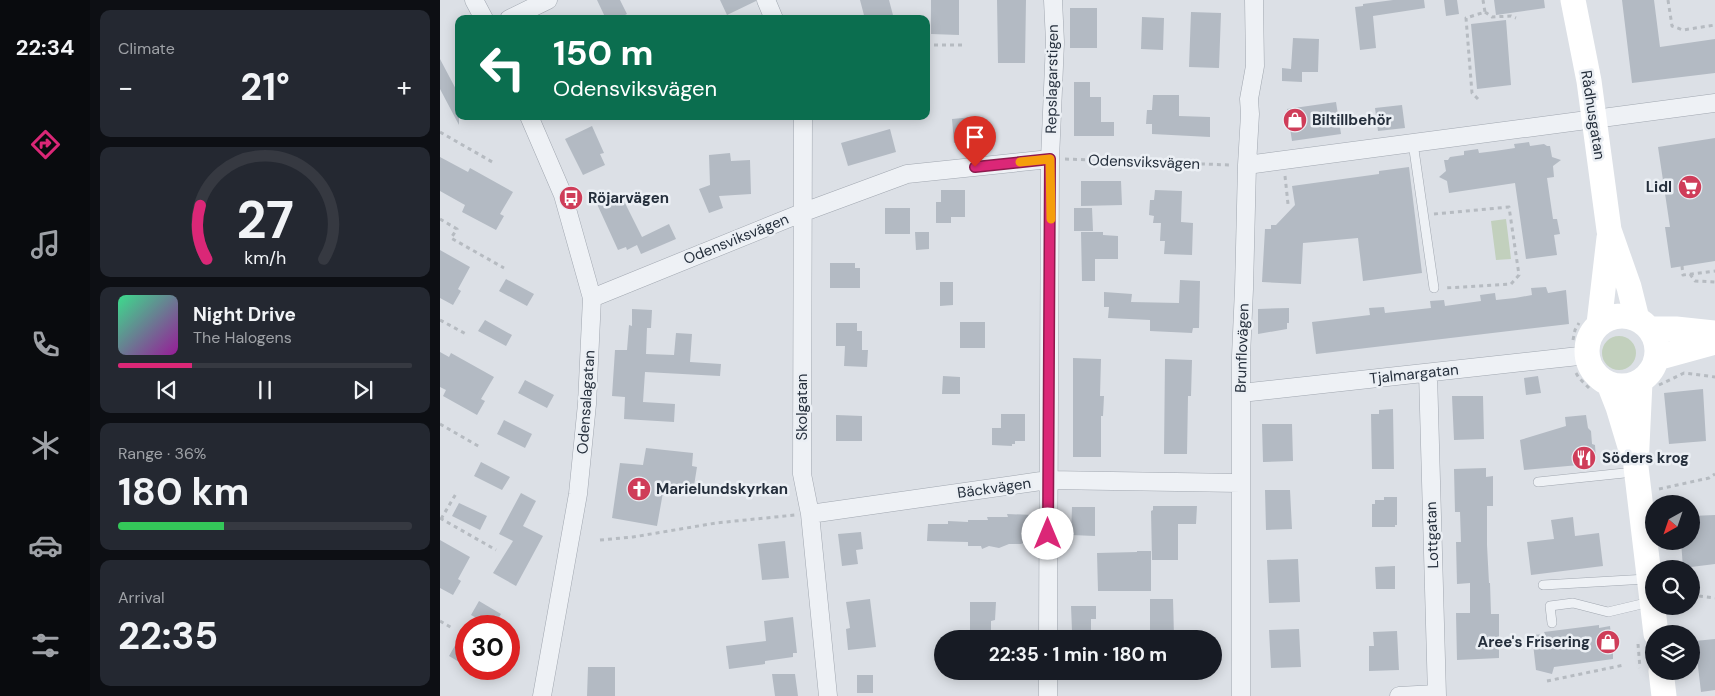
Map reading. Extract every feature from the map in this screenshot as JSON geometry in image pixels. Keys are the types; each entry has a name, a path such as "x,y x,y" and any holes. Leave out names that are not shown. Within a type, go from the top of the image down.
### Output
{"main road":[{"name":"Rådhusgatan","path":"1573,0 1589,81 1609,230 1644,324 1655,338 1658,348 1673,361"},
{"name":"Rådhusgatan","path":"1599,324 1609,230"},
{"path":"1648,387 1609,384 1599,378 1591,368 1587,345 1591,333 1599,324 1608,318 1628,316 1644,324 1715,333"},
{"path":"1636,469 1648,387 1648,375 1654,367 1673,361 1715,342"},
{"path":"1609,384 1618,407 1636,469 1647,560"},
{"path":"1662,680 1664,696"}],"street":[{"path":"474,0 482,15"},
{"path":"517,15 548,0"},
{"path":"766,0 772,15"},
{"name":"Repslagarstigen","path":"1048,630 1050,159 1054,42 1053,0"},
{"name":"Brunflovägen","path":"1241,696 1240,393 1249,99 1255,66 1254,0"},
{"path":"1247,165 1715,103"},
{"name":"Odensalagatan","path":"531,120 564,195 592,298 587,404 578,494 542,696"},
{"name":"Skolgatan","path":"803,120 802,474 810,514 828,696"},
{"name":"Odensviksvägen","path":"592,298 804,212 907,174 1050,159"},
{"name":"Tjalmargatan","path":"1240,393 1588,355"},
{"name":"Lottgatan","path":"1428,373 1436,695"},
{"name":"Bäckvägen","path":"810,514 1048,480 1240,483"},
{"path":"1048,680 1048,696"},
{"path":"1399,696 1436,695"}],"lane":[{"path":"1413,143 1434,288"},
{"path":"1538,482 1636,469"},
{"path":"1543,585 1645,590"},
{"path":"1552,624 1550,606 1573,603 1608,612 1645,593"}],"path":[{"path":"1483,0 1485,12 1492,17 1511,16 1516,18"},
{"path":"1668,0 1672,26 1683,30 1715,25"},
{"path":"1478,99 1472,93 1466,18 1485,12"},
{"path":"930,45 966,45"},
{"path":"440,132 494,163"},
{"name":"Odensviksvägen","path":"1050,159 1247,165"},
{"path":"1284,160 1288,204"},
{"path":"1423,215 1509,206 1519,276 1511,284 1434,288"},
{"path":"440,219 457,229 451,238 504,268"},
{"path":"1682,266 1684,275 1715,271"},
{"path":"1690,274 1695,281 1715,282"},
{"path":"440,320 466,334"},
{"path":"1648,387 1659,385 1673,361 1715,377"},
{"path":"440,424 480,447"},
{"path":"1659,489 1709,478 1715,474"},
{"path":"457,492 440,519 496,550"},
{"path":"600,540 633,537 716,523 810,514"},
{"path":"1700,596 1715,598"},
{"path":"440,621 452,628"},
{"path":"1547,681 1624,665"}],"green space":[{"path":"1506,219 1511,259 1496,260 1491,221"},
{"path":"1619,336 1626,337 1631,341 1635,346 1635,360 1631,365 1626,369 1619,370 1612,369 1607,365 1603,360 1602,353 1603,346 1607,341 1612,337"}],"building":[{"path":"597,0 620,0 627,14 625,15 604,15"},
{"path":"720,0 756,0 756,1 727,15"},
{"path":"860,0 889,0 893,15 864,15"},
{"path":"931,0 959,0 959,35 931,34"},
{"path":"997,0 1026,0 1025,63 998,63"},
{"path":"1393,0 1424,0 1425,8 1373,16 1376,48 1360,50 1355,7 1363,6 1363,4"},
{"path":"1444,0 1457,0 1459,14 1446,16"},
{"path":"1494,0 1544,0 1545,8 1496,15"},
{"path":"1622,0 1654,0 1660,47 1715,39 1715,73 1632,83"},
{"path":"1070,8 1097,8 1097,48 1070,48"},
{"path":"1191,12 1221,13 1219,68 1189,67"},
{"path":"1142,17 1164,18 1163,50 1141,49"},
{"path":"1506,20 1511,85 1477,89 1471,24"},
{"path":"1293,38 1319,39 1318,72 1302,72 1302,82 1282,81 1282,68 1291,69"},
{"path":"440,59 455,87 455,117 440,89"},
{"path":"1074,82 1090,82 1090,97 1101,97 1101,122 1114,122 1114,136 1074,136"},
{"path":"1153,95 1179,95 1179,116 1210,117 1210,137 1152,134 1152,124 1146,124 1147,110 1152,110"},
{"path":"1336,102 1341,134 1292,141 1287,109"},
{"path":"1402,105 1405,128 1378,131 1375,108"},
{"path":"973,117 975,141 954,143 952,119"},
{"path":"592,126 604,153 600,154 605,165 583,175 565,139"},
{"path":"890,129 896,152 848,166 841,143"},
{"name":"Lidl","path":"1715,138 1715,261 1671,268 1665,227 1670,227 1658,147"},
{"path":"1529,142 1530,146 1544,144 1550,146 1552,157 1561,160 1553,166 1554,177 1547,178 1553,219 1557,219 1560,234 1554,235 1557,255 1526,259 1515,183 1449,193 1447,181 1439,177 1446,171 1444,160 1464,155 1464,151 1478,149 1479,153 1495,151 1515,148 1514,144"},
{"path":"730,153 731,161 750,160 751,194 719,196 723,208 709,213 699,189 710,185 709,155"},
{"path":"440,157 468,172 470,168 513,192 500,214 504,216 496,230 462,212 465,205 440,191"},
{"path":"1409,167 1422,273 1363,281 1358,238 1303,243 1301,284 1262,282 1265,229 1271,229 1271,225 1276,225 1295,205 1292,186 1379,174 1379,171"},
{"path":"1081,181 1121,181 1122,205 1081,206"},
{"path":"941,190 965,190 965,217 951,217 951,223 936,223 936,202 941,202"},
{"path":"1155,190 1182,191 1181,222 1193,223 1192,255 1164,254 1165,241 1160,241 1161,223 1153,223 1154,216 1149,215 1150,200 1154,200"},
{"path":"620,193 642,237 669,224 676,239 641,254 637,245 627,250 626,247 618,250 597,204"},
{"path":"885,208 910,208 910,234 885,234"},
{"path":"1074,208 1092,208 1093,231 1074,231"},
{"path":"915,232 929,232 929,249 916,250"},
{"path":"1081,232 1103,232 1103,235 1118,236 1118,259 1095,259 1095,281 1082,281"},
{"path":"440,250 470,267 458,289 461,291 453,305 440,298"},
{"path":"830,263 855,263 855,268 860,268 860,288 830,288"},
{"path":"506,279 534,294 527,306 499,291"},
{"path":"1180,280 1200,281 1199,328 1193,328 1192,333 1150,331 1150,320 1108,318 1109,307 1104,307 1104,292 1132,294 1131,302 1179,303"},
{"path":"940,282 953,282 953,305 940,306"},
{"path":"1546,287 1548,293 1566,290 1569,324 1316,354 1312,322 1370,315 1369,308 1384,307 1385,313 1431,308 1430,301 1444,300 1445,306 1481,301 1480,295 1495,293 1496,300 1515,298 1532,295 1531,288"},
{"path":"1289,308 1287,329 1258,334 1258,309"},
{"path":"632,309 652,310 651,328 647,328 646,354 674,355 676,333 692,334 690,362 721,364 720,376 645,372 643,402 675,404 674,422 624,419 625,397 612,396 615,350 627,350 629,325 632,326"},
{"path":"485,320 512,335 506,346 478,331"},
{"path":"960,322 985,322 985,348 960,348"},
{"path":"836,323 857,323 857,331 862,331 862,350 868,350 867,367 844,366 845,346 836,346"},
{"path":"440,352 449,357 451,353 494,377 481,399 485,401 477,415 443,396 446,390 440,387"},
{"path":"1073,358 1101,359 1100,396 1104,396 1103,416 1101,416 1101,457 1073,457"},
{"path":"1165,359 1192,360 1191,396 1188,396 1187,454 1164,454"},
{"path":"943,376 960,377 960,394 942,394"},
{"path":"1538,376 1541,393 1526,395 1524,378"},
{"path":"525,380 554,395 547,408 518,393"},
{"path":"1703,389 1706,441 1669,444 1664,393"},
{"path":"1452,396 1483,396 1484,439 1454,440"},
{"path":"1393,409 1394,469 1372,469 1371,414 1379,414 1379,410"},
{"path":"1001,414 1025,414 1025,441 1015,441 1015,444 1012,444 1012,446 992,445 992,428 1001,428"},
{"path":"836,415 862,416 862,441 836,441"},
{"path":"1586,415 1588,428 1591,431 1592,444 1595,445 1596,460 1590,464 1524,470 1520,440 1566,426 1565,417"},
{"path":"504,420 532,434 525,448 497,434"},
{"path":"1262,424 1292,424 1293,461 1263,462"},
{"name":"Marielundskyrkan","path":"646,448 693,453 692,466 697,467 693,492 664,487 657,526 612,518 620,463 643,465"},
{"path":"481,462 510,477 502,490 474,476"},
{"path":"1486,468 1486,477 1493,476 1493,506 1487,506 1487,545 1491,614 1499,614 1499,658 1457,660 1456,613 1470,613 1470,583 1457,584 1456,542 1461,542 1460,512 1455,512 1454,469"},
{"path":"1265,490 1290,490 1292,529 1266,530"},
{"path":"521,493 536,501 523,526 543,536 516,586 493,573 513,541 499,534"},
{"path":"1384,497 1397,497 1397,525 1395,527 1372,527 1372,504 1375,504 1375,500 1384,500"},
{"path":"459,503 487,516 480,530 452,516"},
{"path":"1153,506 1197,506 1196,524 1178,524 1178,560 1152,560 1151,511"},
{"path":"1072,507 1095,507 1095,536 1071,535"},
{"path":"1007,514 1033,515 1032,539 1021,544 1009,544 999,548 989,546 982,549 981,546 968,546 968,542 927,541 928,524 948,524 948,521 988,520 987,517 1008,517"},
{"path":"1715,515 1715,564 1700,566 1700,560 1682,560 1682,550 1700,550 1700,516"},
{"path":"1573,517 1575,536 1599,533 1603,566 1531,575 1527,542 1554,539 1551,520"},
{"path":"861,532 863,549 856,550 858,564 842,566 838,534"},
{"path":"440,540 470,557 458,579 461,581 453,595 440,588"},
{"path":"785,541 789,578 762,580 758,544"},
{"path":"1151,551 1151,591 1098,591 1097,553"},
{"path":"1298,559 1300,602 1269,603 1267,560"},
{"path":"1395,566 1395,589 1376,589 1375,567"},
{"path":"870,599 876,647 848,650 846,629 850,628 846,602"},
{"path":"1150,599 1173,599 1174,630 1150,630"},
{"path":"479,601 501,614 500,615 471,615"},
{"path":"970,602 996,602 995,620 991,621 991,630 970,630"},
{"path":"1071,606 1096,606 1096,619 1091,619 1091,630 1072,630"},
{"path":"793,617 797,653 793,653 793,657 765,661 765,664 729,669 726,646 766,641 764,621"},
{"path":"1599,625 1599,628 1610,626 1615,650 1613,650 1613,659 1554,667 1552,674 1536,670 1532,635"},
{"path":"1299,629 1301,667 1271,668 1269,630"},
{"path":"1397,631 1399,670 1369,671 1369,646 1374,646 1373,632"},
{"path":"1715,639 1715,690 1701,692 1700,640"},
{"path":"455,646 455,660 449,656"},
{"path":"588,667 615,667 615,696 587,696"},
{"path":"772,674 795,674 798,696 775,696"},
{"path":"857,675 873,675 873,693 857,693"}],"slow traffic":[{"path":"1020,162 1050,159 1051,219"}],"place":[{"name":"Biltillbehör","path":"1295,120"},
{"name":"Lidl","path":"1690,187"},
{"name":"Röjarvägen","path":"571,198"},
{"name":"Söders krog","path":"1584,458"},
{"name":"Marielundskyrkan","path":"639,489"},
{"name":"Aree's Frisering","path":"1608,642"}],"route":[{"path":"975,167 1050,159 1048,534"}]}
